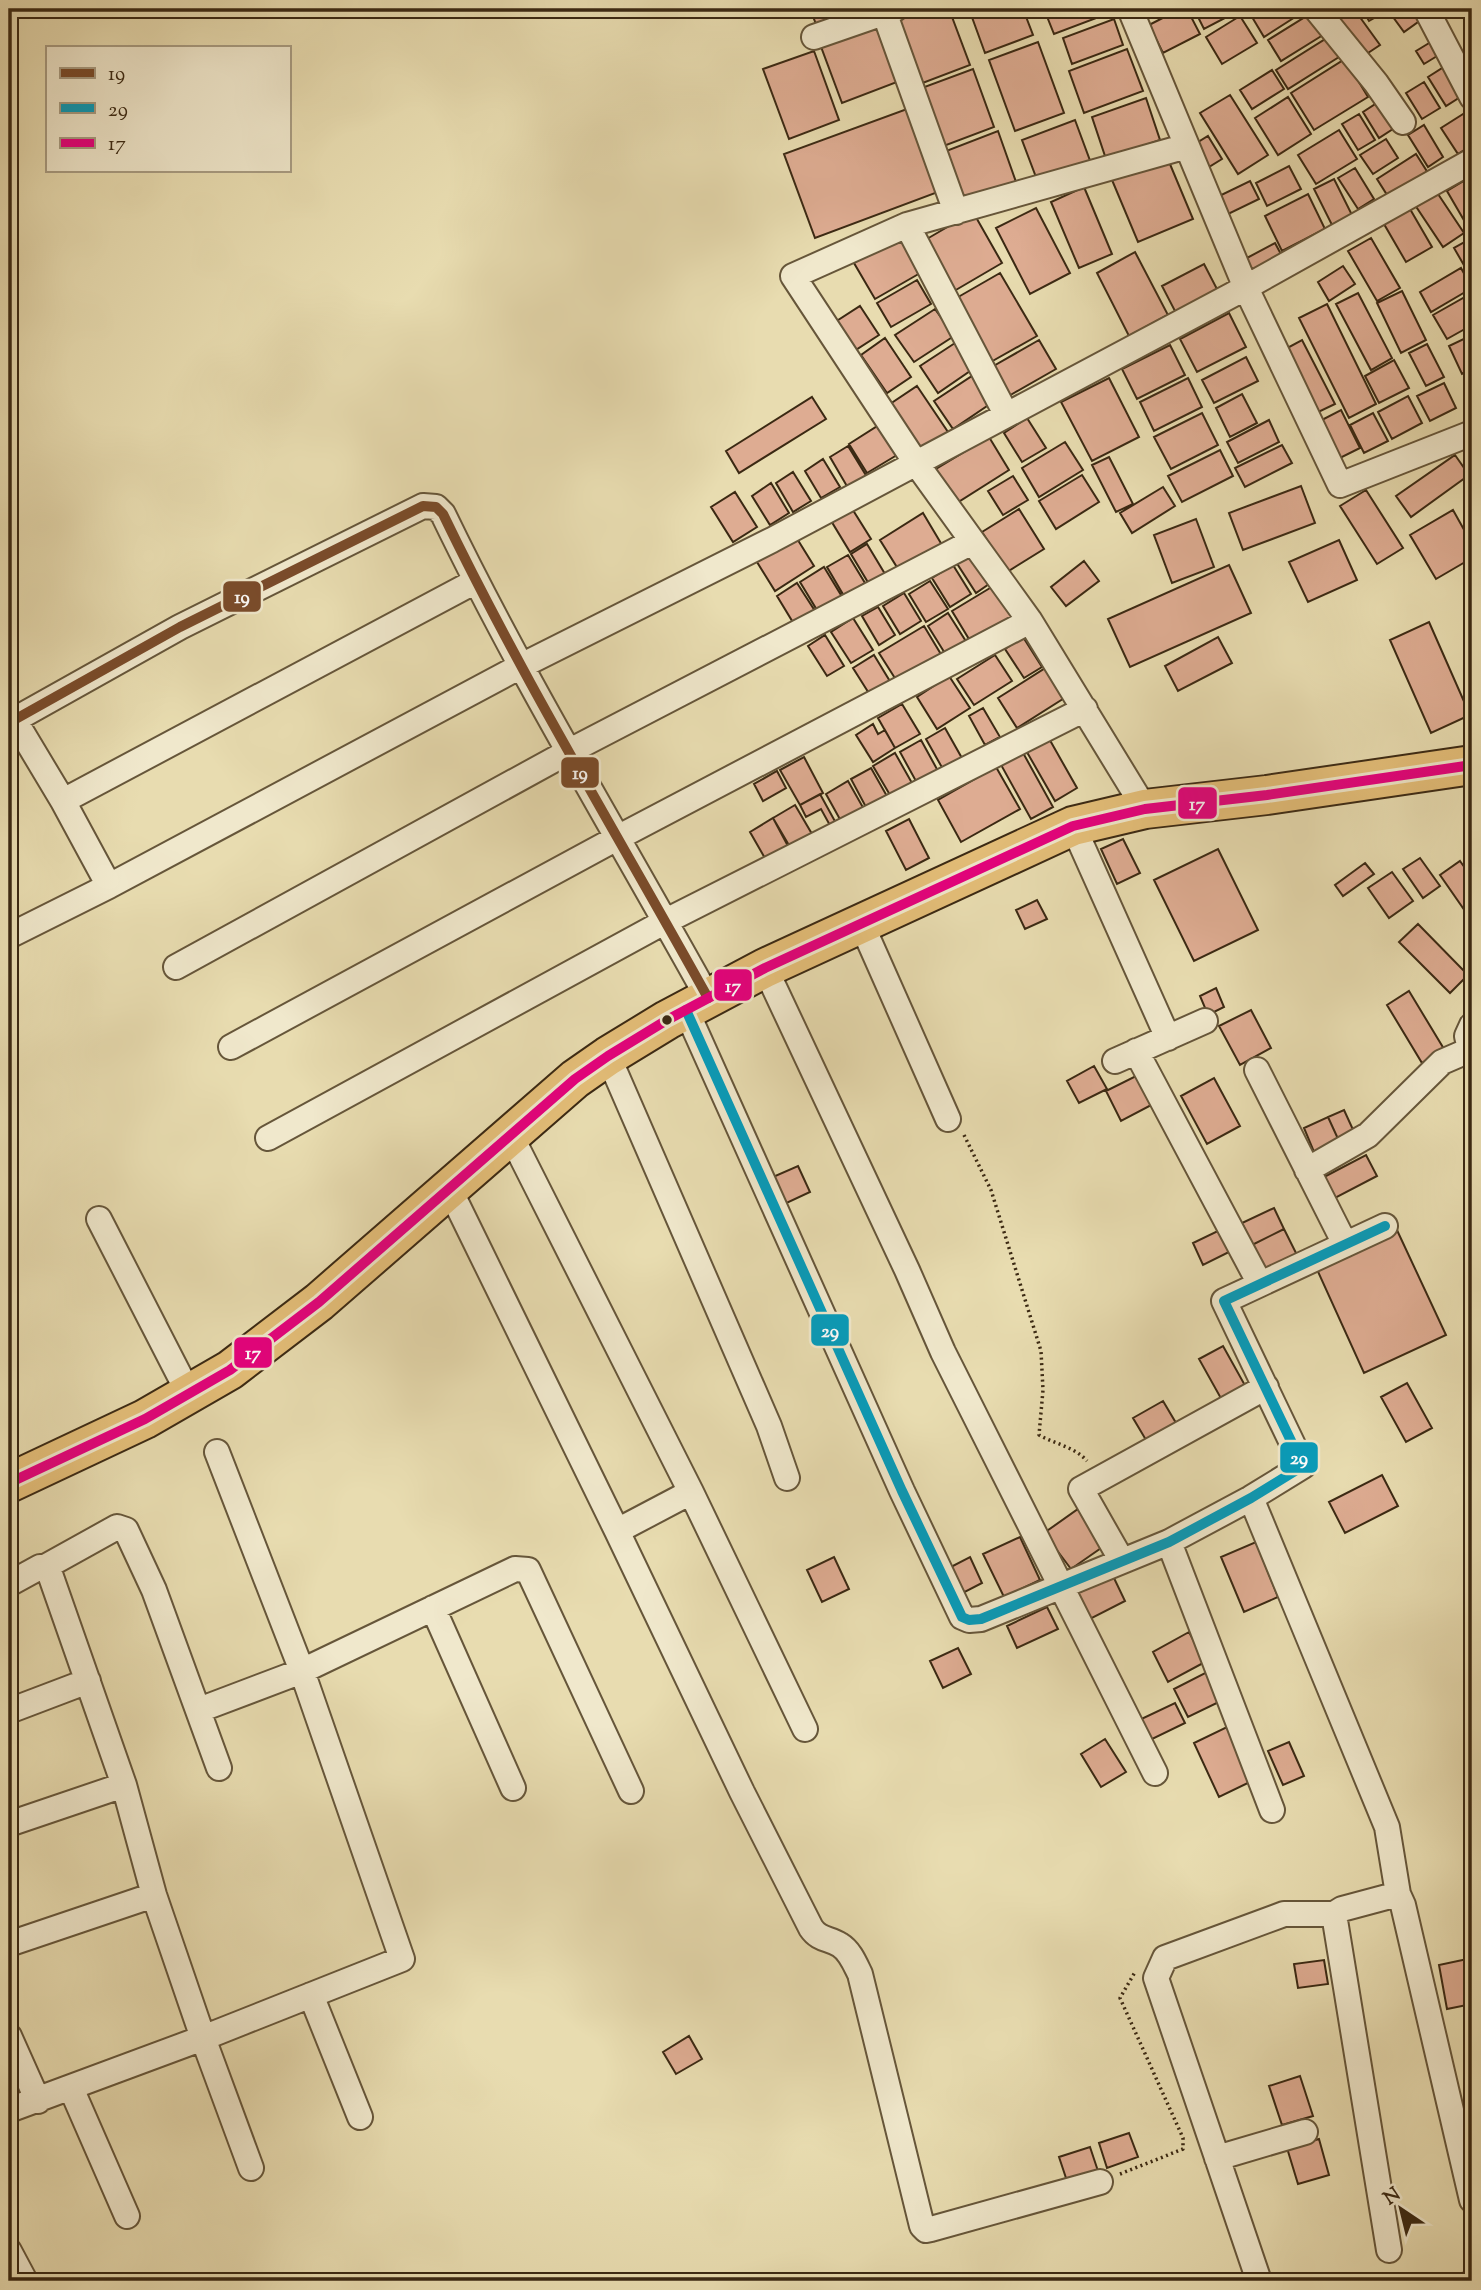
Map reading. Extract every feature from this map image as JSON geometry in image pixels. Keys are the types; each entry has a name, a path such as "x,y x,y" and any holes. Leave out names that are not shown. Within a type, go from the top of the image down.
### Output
{"main road":[{"path":"9,1483 145,1419 230,1370 318,1302 575,1079 608,1056 697,1004 765,968 1073,826 1145,809 1267,795 1472,765"}],"street":[{"path":"1130,9 1245,288 1340,485 1472,433"},
{"path":"1316,9 1376,83 1403,122"},
{"path":"1426,9 1472,97"},
{"path":"814,37 888,10 956,212"},
{"path":"1145,809 1030,621 915,463 793,276 907,225 1187,146"},
{"path":"9,936 109,886 521,666 772,540 1245,288 1472,161"},
{"path":"907,225 1006,414"},
{"path":"109,886 63,801 11,716 180,627 423,506 436,507 443,514 475,581 568,752 666,921 697,1004 891,1467 962,1617 969,1620 981,1619 1169,1542 1251,1498 1303,1466 1224,1301 1385,1226"},
{"path":"176,967 568,752 972,541"},
{"path":"63,801 475,581"},
{"path":"231,1047 619,837 1030,621"},
{"path":"268,1138 666,921 1085,709"},
{"path":"1073,826 1168,1038"},
{"path":"861,923 948,1119"},
{"path":"765,968 943,1352 1155,1773"},
{"path":"1205,1021 1126,1056 1260,1284"},
{"path":"1307,1170 1368,1135 1442,1062 1471,1049 1467,1036 1472,1024"},
{"path":"608,1056 769,1426 787,1478"},
{"path":"1257,1070 1345,1244"},
{"path":"511,1136 691,1492 805,1729"},
{"path":"450,1190 742,1792 811,1928 816,1936 842,1946 850,1954 860,1974 922,2226 926,2230 931,2229 1100,2182"},
{"path":"99,1219 189,1394"},
{"path":"1122,1561 1081,1489 1266,1387"},
{"path":"9,2110 203,2038 402,1959 302,1671 217,1452"},
{"path":"617,1531 691,1492"},
{"path":"1251,1498 1387,1827 1398,1894 1468,2160 1472,2200"},
{"path":"9,1584 117,1527 126,1530 154,1590 219,1769"},
{"path":"1169,1542 1272,1810"},
{"path":"45,1566 124,1785 154,1895 251,2168"},
{"path":"199,1710 302,1671 515,1569 528,1570 631,1791"},
{"path":"433,1608 513,1787"},
{"path":"9,1711 88,1681"},
{"path":"9,1824 124,1785"},
{"path":"1259,2281 1156,1978 1165,1958 1284,1914 1334,1914 1342,1909 1398,1894"},
{"path":"9,1944 154,1895"},
{"path":"1334,1914 1389,2250"},
{"path":"311,1995 360,2117"},
{"path":"9,2036 38,2101"},
{"path":"71,2088 127,2216"},
{"path":"1217,2158 1306,2132"},
{"path":"9,2251 25,2281"}],"path":[{"path":"948,1119 965,1136 991,1190 1030,1312 1041,1351 1044,1390 1039,1435 1085,1458"},
{"path":"1100,2182 1183,2149 1183,2138 1120,1998 1136,1970 1165,1958"}],"building":[{"path":"810,9 857,9 816,24"},
{"path":"926,9 949,9 970,65 920,84 896,20"},
{"path":"969,9 1023,9 1033,35 985,53"},
{"path":"1044,9 1105,9 1107,14 1054,34"},
{"path":"1180,9 1187,9 1200,34 1163,53 1149,25"},
{"path":"1194,9 1242,9 1204,29"},
{"path":"1255,9 1301,9 1303,12 1264,37 1249,12"},
{"path":"1354,9 1380,45 1362,57 1336,21"},
{"path":"1362,9 1390,9 1369,21"},
{"path":"1404,9 1419,9 1425,17 1404,32 1393,17"},
{"path":"1310,14 1323,35 1281,61 1268,40"},
{"path":"1240,16 1257,43 1222,64 1206,37"},
{"path":"1114,19 1123,45 1072,64 1063,38"},
{"path":"875,24 897,82 842,103 820,44"},
{"path":"1439,37 1447,50 1424,64 1416,51"},
{"path":"1327,38 1339,57 1288,89 1276,70"},
{"path":"1038,42 1064,113 1015,131 989,60"},
{"path":"1127,49 1143,91 1084,113 1069,71"},
{"path":"814,51 839,120 789,139 763,69"},
{"path":"1345,59 1368,97 1314,130 1291,93"},
{"path":"1447,65 1465,94 1446,106 1428,77"},
{"path":"973,69 994,127 941,147 919,89"},
{"path":"1272,70 1284,89 1252,109 1240,90"},
{"path":"1424,82 1440,108 1422,119 1406,93"},
{"path":"1230,95 1268,155 1238,174 1200,113"},
{"path":"1288,97 1311,134 1278,155 1255,118"},
{"path":"1146,98 1160,140 1106,159 1092,117"},
{"path":"1380,101 1396,127 1379,138 1363,112"},
{"path":"907,109 938,192 815,238 784,154"},
{"path":"1471,109 1472,145 1458,154 1441,128"},
{"path":"1359,114 1375,140 1358,150 1342,124"},
{"path":"1075,120 1092,166 1039,185 1022,140"},
{"path":"1424,125 1443,157 1428,167 1408,135"},
{"path":"1339,130 1357,159 1316,184 1298,155"},
{"path":"998,131 1016,182 960,203 941,153"},
{"path":"1208,136 1222,159 1204,170 1190,147"},
{"path":"1386,139 1398,158 1373,174 1360,155"},
{"path":"1416,154 1428,173 1389,198 1377,179"},
{"path":"1167,157 1193,219 1138,242 1112,180"},
{"path":"1289,166 1301,189 1267,206 1256,183"},
{"path":"1355,168 1374,199 1358,209 1338,178"},
{"path":"1472,176 1472,234 1447,191"},
{"path":"1334,179 1352,215 1332,225 1314,189"},
{"path":"1250,181 1259,199 1222,217 1213,199"},
{"path":"1084,187 1112,254 1079,268 1051,202"},
{"path":"1436,191 1464,233 1443,247 1415,205"},
{"path":"1308,194 1325,229 1282,251 1265,216"},
{"path":"1036,208 1070,273 1030,294 996,228"},
{"path":"1410,209 1432,247 1406,262 1384,224"},
{"path":"973,212 1002,263 949,294 920,243"},
{"path":"901,236 922,272 875,299 854,263"},
{"path":"1371,238 1400,288 1377,301 1348,251"},
{"path":"1472,238 1472,279 1454,248"},
{"path":"1275,243 1283,258 1252,274 1245,259"},
{"path":"1135,252 1168,315 1129,336 1097,273"},
{"path":"1204,264 1218,291 1176,313 1162,286"},
{"path":"1343,266 1355,284 1329,301 1318,282"},
{"path":"1461,268 1472,288 1431,312 1420,292"},
{"path":"1000,273 1037,336 989,363 953,300"},
{"path":"917,280 931,304 891,327 877,303"},
{"path":"1402,291 1426,340 1401,353 1377,303"},
{"path":"1358,293 1392,358 1371,370 1336,304"},
{"path":"1472,293 1472,325 1447,339 1433,315"},
{"path":"1327,304 1376,404 1349,418 1299,318"},
{"path":"860,306 879,335 851,353 832,324"},
{"path":"935,309 954,336 914,362 895,335"},
{"path":"1229,313 1246,347 1197,372 1180,339"},
{"path":"1472,335 1472,369 1462,374 1449,346"},
{"path":"885,338 911,377 887,393 861,355"},
{"path":"1039,340 1056,369 1007,397 990,368"},
{"path":"1302,340 1335,404 1310,416 1278,353"},
{"path":"955,343 973,369 938,393 920,366"},
{"path":"1427,344 1444,377 1426,386 1409,353"},
{"path":"1170,345 1185,375 1137,399 1122,369"},
{"path":"1246,357 1258,381 1214,403 1202,380"},
{"path":"1394,360 1409,388 1379,403 1365,376"},
{"path":"972,376 990,404 953,429 934,401"},
{"path":"1109,378 1139,437 1092,461 1061,402"},
{"path":"1188,378 1202,407 1154,431 1140,402"},
{"path":"1444,383 1456,408 1430,421 1417,396"},
{"path":"917,386 948,432 920,450 890,404"},
{"path":"1242,394 1257,423 1230,437 1216,408"},
{"path":"1408,396 1422,423 1392,439 1378,412"},
{"path":"812,397 826,419 739,473 726,451"},
{"path":"1341,410 1360,448 1336,460 1316,423"},
{"path":"1202,413 1218,445 1171,469 1154,437"},
{"path":"1373,413 1388,441 1364,453 1350,425"},
{"path":"1027,418 1046,448 1022,462 1004,433"},
{"path":"1269,420 1279,442 1238,463 1227,442"},
{"path":"879,425 897,455 867,473 849,444"},
{"path":"989,437 1009,470 952,506 931,472"},
{"path":"1065,442 1083,470 1039,497 1022,468"},
{"path":"1282,445 1292,463 1245,487 1235,468"},
{"path":"848,446 867,477 848,488 830,457"},
{"path":"1220,450 1233,476 1182,502 1168,476"},
{"path":"1455,455 1469,475 1411,517 1396,496"},
{"path":"1109,457 1133,504 1116,512 1092,465"},
{"path":"823,459 840,487 821,498 805,471"},
{"path":"793,472 811,501 793,512 776,483"},
{"path":"1082,475 1099,502 1056,529 1039,501"},
{"path":"1013,476 1028,500 1003,515 988,491"},
{"path":"771,483 789,513 770,525 752,496"},
{"path":"1301,486 1315,523 1243,550 1229,513"},
{"path":"1163,487 1175,506 1132,533 1120,513"},
{"path":"1366,490 1403,548 1377,564 1340,506"},
{"path":"735,492 757,527 733,542 711,507"},
{"path":"851,507 871,539 850,552 830,519"},
{"path":"1019,509 1044,549 1007,572 982,532"},
{"path":"1453,510 1472,544 1472,558 1436,579 1410,535"},
{"path":"923,513 942,545 900,572 880,540"},
{"path":"1196,519 1214,567 1172,583 1154,535"},
{"path":"796,537 814,566 775,591 757,562"},
{"path":"1339,540 1357,580 1308,602 1289,562"},
{"path":"867,544 885,574 869,584 851,554"},
{"path":"970,553 989,584 976,593 956,562"},
{"path":"848,555 865,583 844,596 827,567"},
{"path":"1084,561 1099,581 1066,606 1051,587"},
{"path":"953,565 971,594 950,607 932,578"},
{"path":"1229,565 1251,613 1130,667 1108,619"},
{"path":"824,567 844,600 820,615 800,582"},
{"path":"930,581 948,609 926,622 909,594"},
{"path":"797,583 815,611 794,624 777,596"},
{"path":"995,585 1015,617 972,644 952,611"},
{"path":"904,593 921,621 900,634 883,606"},
{"path":"878,607 895,635 879,645 862,616"},
{"path":"948,613 967,643 946,655 928,626"},
{"path":"853,618 873,650 851,663 831,632"},
{"path":"1429,622 1470,715 1431,733 1390,640"},
{"path":"924,626 942,656 898,683 879,653"},
{"path":"825,635 844,666 827,676 808,646"},
{"path":"1023,637 1042,667 1024,678 1005,649"},
{"path":"1218,637 1232,663 1178,691 1165,666"},
{"path":"874,655 891,683 870,695 853,668"},
{"path":"995,655 1012,681 974,705 957,679"},
{"path":"1047,667 1066,697 1017,728 998,698"},
{"path":"949,676 970,708 937,729 917,697"},
{"path":"902,704 920,734 895,748 878,718"},
{"path":"983,708 1000,737 985,745 969,716"},
{"path":"873,724 878,734 885,730 895,748 873,762 856,735"},
{"path":"945,728 963,760 944,771 926,739"},
{"path":"1047,735 1077,788 1055,801 1024,747"},
{"path":"921,740 938,771 917,783 900,752"},
{"path":"1022,751 1053,807 1031,819 1000,763"},
{"path":"895,753 912,783 890,795 873,766"},
{"path":"804,757 823,793 800,805 780,770"},
{"path":"996,767 1020,809 961,842 938,800"},
{"path":"871,768 888,798 867,809 851,779"},
{"path":"777,771 786,788 763,801 754,784"},
{"path":"848,781 865,811 842,823 826,794"},
{"path":"820,794 837,825 832,829 821,809 806,817 800,805"},
{"path":"795,805 812,834 790,847 773,818"},
{"path":"773,818 789,848 766,860 750,832"},
{"path":"909,819 929,858 906,870 886,831"},
{"path":"1123,839 1140,873 1117,884 1101,849"},
{"path":"1218,849 1258,930 1194,961 1154,880"},
{"path":"1420,858 1440,886 1423,898 1403,869"},
{"path":"1460,861 1472,878 1472,921 1440,875"},
{"path":"1365,863 1374,874 1343,896 1335,885"},
{"path":"1392,872 1413,901 1389,918 1368,888"},
{"path":"1037,900 1047,919 1025,929 1016,910"},
{"path":"1418,924 1468,975 1450,993 1399,942"},
{"path":"1216,988 1224,1007 1208,1015 1200,996"},
{"path":"1409,991 1444,1049 1422,1063 1387,1005"},
{"path":"1251,1010 1271,1048 1240,1065 1219,1026"},
{"path":"1094,1066 1107,1089 1079,1103 1067,1081"},
{"path":"1142,1073 1157,1102 1121,1121 1106,1091"},
{"path":"1214,1078 1240,1126 1207,1144 1181,1096"},
{"path":"1344,1110 1355,1134 1339,1141 1328,1117"},
{"path":"1328,1117 1339,1141 1314,1152 1304,1128"},
{"path":"1366,1155 1377,1176 1335,1198 1324,1177"},
{"path":"798,1166 810,1192 778,1207 766,1180"},
{"path":"1274,1208 1284,1229 1252,1245 1242,1223"},
{"path":"1224,1228 1235,1249 1203,1265 1193,1243"},
{"path":"1396,1228 1446,1335 1364,1373 1315,1265"},
{"path":"1284,1229 1297,1255 1265,1270 1252,1245"},
{"path":"1223,1346 1247,1389 1223,1402 1199,1359"},
{"path":"1407,1383 1432,1428 1406,1442 1381,1397"},
{"path":"1163,1401 1176,1423 1146,1440 1133,1418"},
{"path":"1382,1475 1398,1506 1345,1533 1329,1502"},
{"path":"1078,1509 1104,1546 1071,1569 1044,1533"},
{"path":"1020,1537 1040,1580 1004,1597 983,1554"},
{"path":"1256,1542 1278,1597 1244,1612 1221,1557"},
{"path":"834,1557 849,1589 822,1602 807,1570"},
{"path":"970,1557 982,1583 957,1596 945,1570"},
{"path":"1113,1576 1125,1601 1088,1620 1076,1594"},
{"path":"1047,1607 1058,1629 1017,1648 1007,1626"},
{"path":"1189,1632 1205,1662 1168,1682 1153,1652"},
{"path":"958,1648 971,1674 943,1688 930,1661"},
{"path":"1209,1671 1223,1700 1188,1717 1174,1689"},
{"path":"1175,1703 1185,1723 1144,1743 1135,1722"},
{"path":"1227,1727 1252,1781 1219,1797 1194,1743"},
{"path":"1105,1739 1126,1772 1101,1787 1081,1754"},
{"path":"1289,1742 1304,1776 1283,1785 1268,1751"},
{"path":"1472,1958 1472,2004 1447,2009 1439,1965"},
{"path":"1324,1960 1328,1984 1298,1988 1294,1964"},
{"path":"689,2036 702,2059 676,2074 663,2052"},
{"path":"1300,2076 1313,2116 1282,2125 1269,2086"},
{"path":"1129,2133 1138,2157 1107,2168 1099,2143"},
{"path":"1319,2139 1329,2175 1298,2184 1287,2148"},
{"path":"1090,2147 1098,2171 1067,2181 1059,2157"},
{"path":"1472,2271 1472,2281 1442,2281 1441,2277"}],"transit line":[{"name":"19","path":"14,720 180,627 423,506 436,507 443,514 539,698 708,998"},
{"name":"17","path":"9,1483 145,1419 230,1370 319,1302 575,1079 667,1020 765,968 1073,826 1145,809 1267,795 1472,765"},
{"name":"29","path":"686,1010 902,1491 962,1617 969,1620 981,1619 1169,1542 1251,1498 1303,1466 1224,1301 1385,1226"}]}
